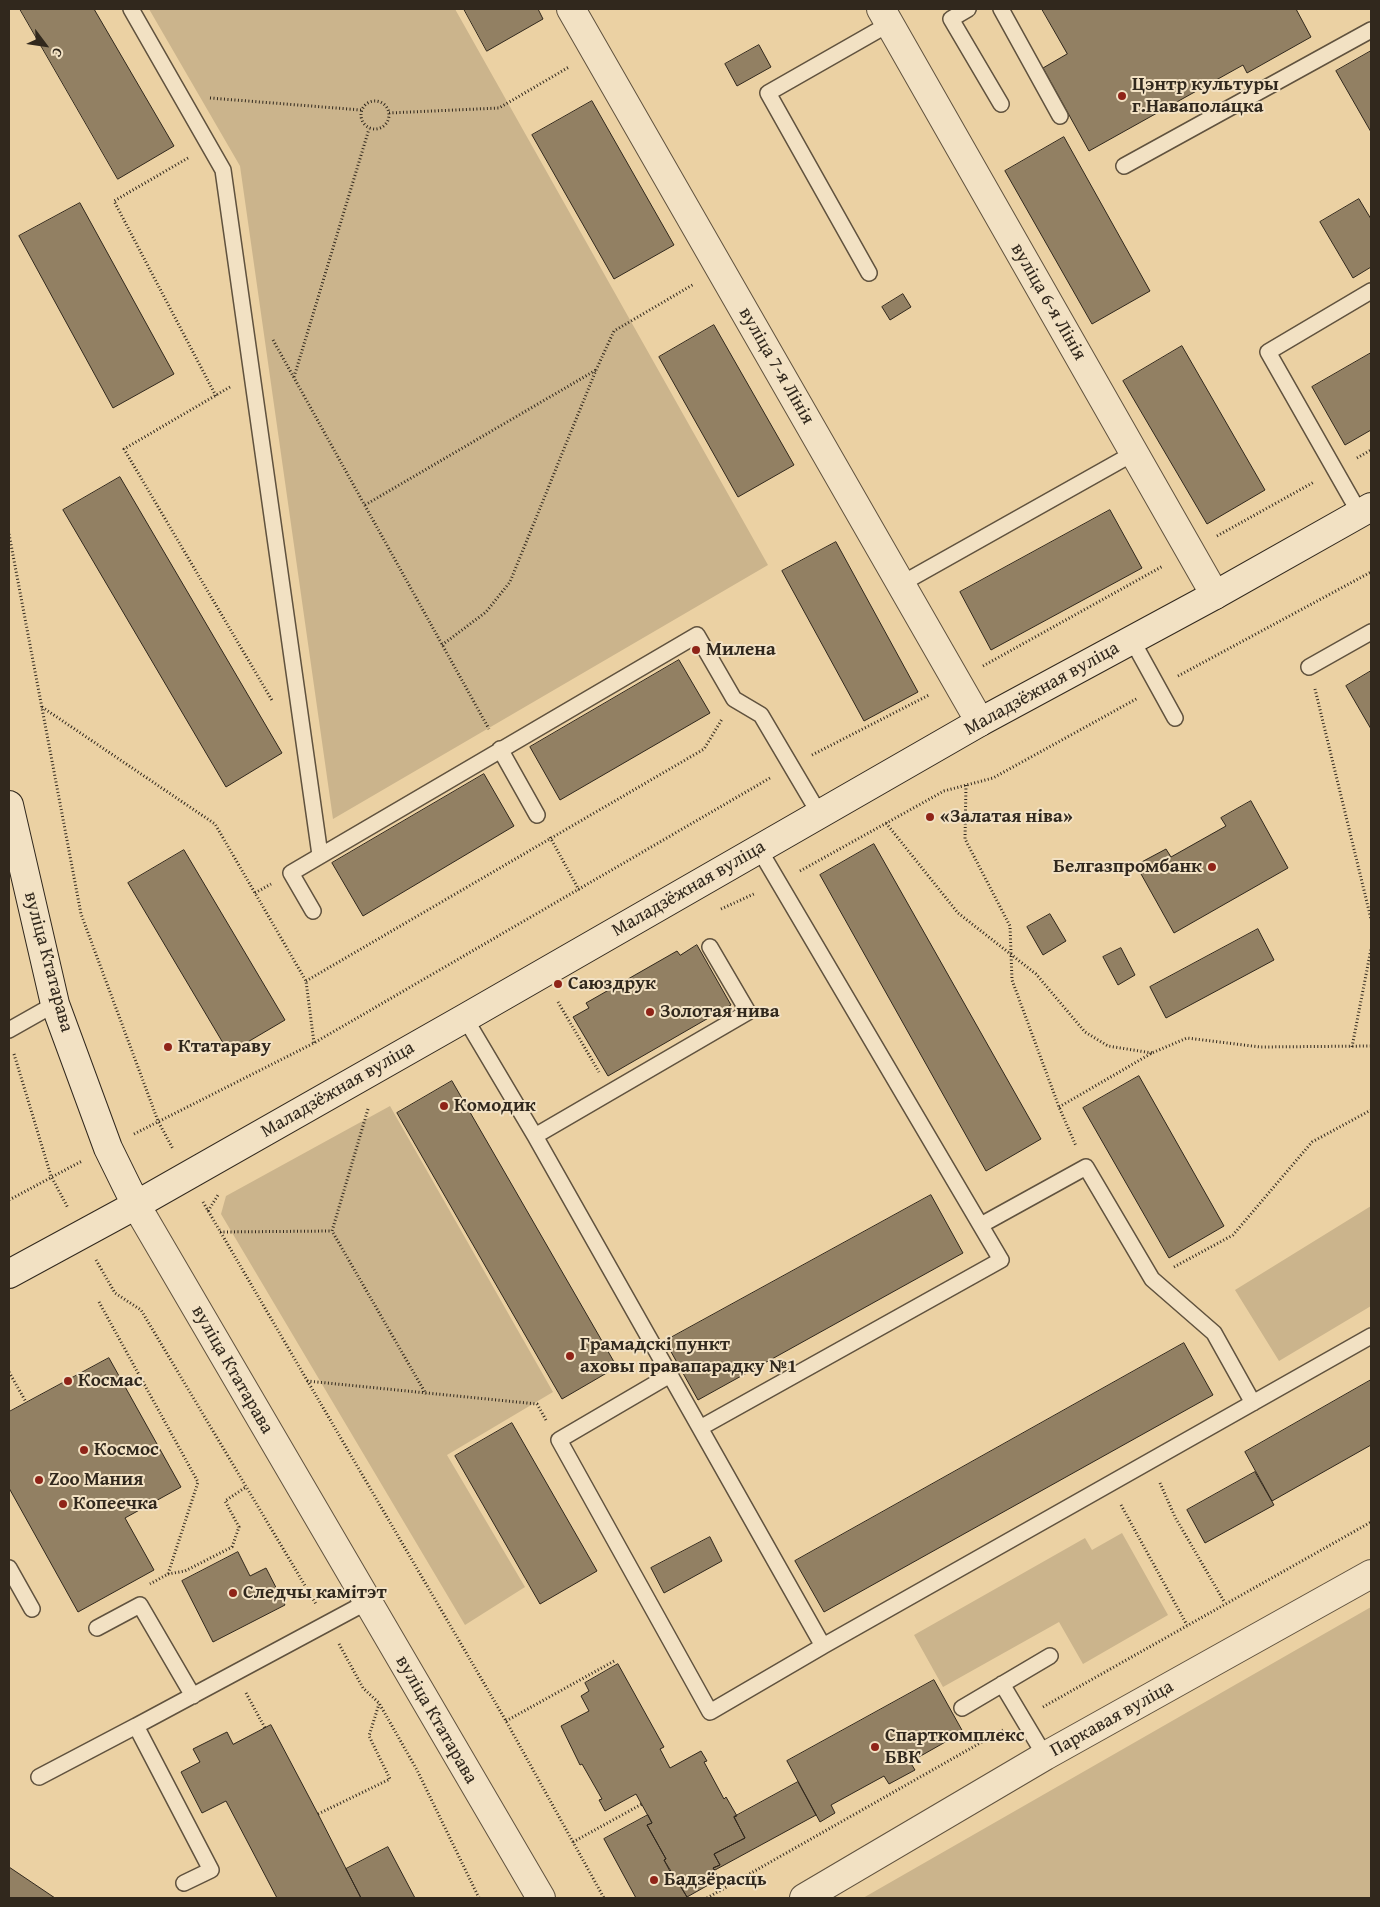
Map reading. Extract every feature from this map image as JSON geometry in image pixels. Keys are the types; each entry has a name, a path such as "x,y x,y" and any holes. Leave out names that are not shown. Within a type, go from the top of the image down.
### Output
{"street":[{"name":"вуліца 7-я Лінія","path":"571,9 980,722"},
{"name":"вуліца 6-я Лінія","path":"885,16 1215,595"},
{"name":"Маладзёжная вуліца","path":"9,1274 136,1205 465,1018 980,722 1215,595 1365,511"},
{"name":"вуліца Ктатарава","path":"9,805 55,1004 108,1148 136,1205 542,1898"},
{"name":"Паркавая вуліца","path":"804,1898 1045,1756 1371,1574"}],"lane":[{"path":"131,9 224,170 320,855"},
{"path":"968,9 951,19 1001,104"},
{"path":"1000,9 1060,116"},
{"path":"869,273 768,93 885,16"},
{"path":"1124,166 1371,30"},
{"path":"1365,511 1335,470 1268,352 1371,291"},
{"path":"901,584 1134,453"},
{"path":"1309,667 1371,632"},
{"path":"313,911 291,872 697,635 734,699 761,715 820,815"},
{"path":"1132,640 1175,718"},
{"path":"500,749 537,815"},
{"path":"700,1428 1001,1260 758,849"},
{"path":"535,1136 748,1012 710,947"},
{"path":"10,1037 55,1004"},
{"path":"465,1018 535,1136 823,1646"},
{"path":"981,1225 1086,1167 1152,1279 1214,1334 1253,1403"},
{"path":"670,1376 559,1440 710,1712 1371,1336"},
{"path":"9,1568 32,1609"},
{"path":"39,1778 367,1602"},
{"path":"97,1628 140,1605 193,1696"},
{"path":"962,1708 1050,1656"},
{"path":"1002,1684 1045,1756"},
{"path":"136,1726 211,1870 184,1883"}],"path":[{"path":"389,113 499,108 595,51"},
{"path":"182,96 361,110"},
{"path":"372,101 380,102 386,106 389,113 384,127 377,130 363,125 360,118 361,110 372,101"},
{"path":"294,377 370,129"},
{"path":"210,145 114,201 216,396"},
{"path":"442,645 486,612 510,582 596,370 614,331 720,269"},
{"path":"271,336 500,749"},
{"path":"365,505 596,370"},
{"path":"252,374 124,449 278,710"},
{"path":"9,1200 51,1176 314,1043 791,766 957,681 1371,450"},
{"path":"9,534 81,914 158,1121 220,1232 506,1721 604,1898"},
{"path":"1309,667 1328,736 1371,919"},
{"path":"306,981 704,749 734,699"},
{"path":"42,707 215,824 306,981 314,1043"},
{"path":"966,784 965,840 1010,926 1012,980 1059,1107 1086,1167"},
{"path":"537,815 579,890"},
{"path":"886,823 958,913 1036,974 1085,1032 1108,1046 1152,1053"},
{"path":"1352,1047 1371,949"},
{"path":"558,1002 611,1092"},
{"path":"10,1037 51,1176 82,1234 116,1293 141,1310 328,1624 362,1688 380,1703 417,1770 479,1898"},
{"path":"1059,1107 1152,1053 1187,1038 1260,1047 1371,1046"},
{"path":"369,1108 332,1231 426,1394"},
{"path":"1152,1279 1233,1235 1312,1142 1371,1110"},
{"path":"220,1232 332,1231"},
{"path":"99,1302 198,1482 168,1574"},
{"path":"9,1372 26,1402"},
{"path":"307,1381 537,1404 559,1440"},
{"path":"1150,1461 1175,1517 1225,1604"},
{"path":"1109,1484 1187,1625"},
{"path":"140,1605 134,1593 168,1574 185,1571 232,1547 239,1527 225,1501 246,1487"},
{"path":"506,1721 616,1660"},
{"path":"242,1686 264,1728"},
{"path":"318,1814 390,1779 369,1736 380,1703"},
{"path":"573,1842 642,1804"}],"shaded area":[{"path":"149,9 455,9 768,565 333,819 240,166"},
{"path":"390,1106 553,1392 447,1455 525,1587 465,1625 221,1214 226,1196"},
{"path":"1371,1206 1371,1306 1279,1361 1235,1290"},
{"path":"1122,1533 1168,1615 1083,1664 1059,1622 943,1687 914,1635 1085,1538 1092,1550"},
{"path":"1371,1607 1371,1898 863,1898"}],"building":[{"path":"20,9 94,9 174,146 118,179"},
{"path":"464,9 538,9 543,19 487,51"},
{"name":"Цэнтр культуры г.Наваполацка","path":"1042,9 1296,9 1311,37 1247,73 1243,65 1089,151 1043,68 1067,54"},
{"path":"759,45 771,67 737,86 725,64"},
{"path":"1371,51 1371,132 1336,71"},
{"path":"592,101 674,245 614,279 532,135"},
{"path":"1064,137 1150,291 1092,324 1005,171"},
{"path":"1359,199 1371,219 1371,267 1353,278 1320,222"},
{"path":"80,203 174,374 113,408 19,236"},
{"path":"903,294 911,307 890,320 882,307"},
{"path":"714,325 794,465 738,497 659,357"},
{"path":"1182,346 1265,490 1207,524 1123,381"},
{"path":"1371,353 1371,430 1345,445 1312,387"},
{"path":"120,477 282,753 226,787 63,510"},
{"path":"1110,510 1142,568 991,650 960,592"},
{"path":"836,542 918,692 864,721 782,571"},
{"path":"679,660 710,713 560,800 530,747"},
{"path":"1371,671 1371,729 1346,686"},
{"path":"484,774 514,826 363,916 332,863"},
{"name":"Белгазпромбанк","path":"1251,801 1288,868 1174,933 1136,865 1166,849 1171,857 1226,826 1221,818"},
{"path":"874,844 1041,1139 986,1171 820,875"},
{"path":"184,850 285,1020 229,1053 128,883"},
{"path":"1050,914 1066,941 1043,955 1027,927"},
{"path":"1258,929 1274,960 1166,1018 1150,987"},
{"name":"Золотая нива","path":"697,945 731,1005 608,1076 573,1017 589,1008 586,1003 677,951 680,955"},
{"path":"1121,948 1135,975 1118,985 1103,957"},
{"path":"1139,1076 1224,1226 1169,1258 1083,1108"},
{"path":"452,1081 617,1367 562,1399 397,1113"},
{"path":"931,1195 963,1253 698,1400 665,1341"},
{"path":"1184,1343 1213,1395 824,1612 795,1561"},
{"name":"Космос","path":"109,1358 181,1487 125,1518 154,1570 78,1612 9,1488 9,1412"},
{"path":"1371,1380 1371,1445 1272,1501 1245,1452"},
{"path":"512,1423 597,1571 540,1604 455,1456"},
{"path":"1255,1472 1274,1505 1205,1543 1187,1510"},
{"path":"710,1537 722,1561 664,1593 651,1568"},
{"name":"Следчы камітэт","path":"238,1552 250,1576 266,1568 285,1605 213,1642 182,1581"},
{"path":"618,1664 664,1747 660,1749 670,1768 701,1751 707,1761 704,1762 724,1799 726,1797 737,1816 734,1817 745,1838 714,1854 720,1865 713,1868 719,1879 687,1897 664,1860 666,1859 647,1825 652,1823 636,1794 605,1811 599,1800 602,1799 582,1764 580,1765 561,1726 589,1711 581,1696 589,1691 585,1683"},
{"name":"Спарткомплекс БВК","path":"934,1680 963,1732 910,1762 915,1770 889,1784 884,1776 831,1805 835,1813 820,1822 787,1761"},
{"path":"271,1725 361,1898 277,1898 226,1801 202,1813 181,1772 200,1762 193,1749 227,1732 233,1744"},
{"path":"798,1782 816,1815 715,1870 713,1868 720,1865 714,1854 745,1838 734,1817"},
{"path":"648,1815 652,1823 647,1825 666,1859 664,1860 675,1881 677,1880 686,1898 636,1898 604,1839"},
{"path":"388,1847 415,1898 361,1898 346,1869"},
{"path":"9,1867 55,1898 9,1898"}],"place":[{"name":"Цэнтр культуры г.Наваполацка","path":"1122,96"},
{"name":"Милена","path":"696,650"},
{"name":"«Залатая ніва»","path":"930,817"},
{"name":"Белгазпромбанк","path":"1212,867"},
{"name":"Саюздрук","path":"558,984"},
{"name":"Золотая нива","path":"650,1012"},
{"name":"Ктатараву","path":"168,1047"},
{"name":"Комодик","path":"444,1106"},
{"name":"Грамадскі пункт аховы правапарадку №1","path":"570,1356"},
{"name":"Космас","path":"68,1381"},
{"name":"Космос","path":"84,1450"},
{"name":"Zoo Мания","path":"39,1480"},
{"name":"Копеечка","path":"63,1504"},
{"name":"Следчы камітэт","path":"233,1593"},
{"name":"Спарткомплекс БВК","path":"875,1747"},
{"name":"Бадзёрасць","path":"654,1880"}]}
